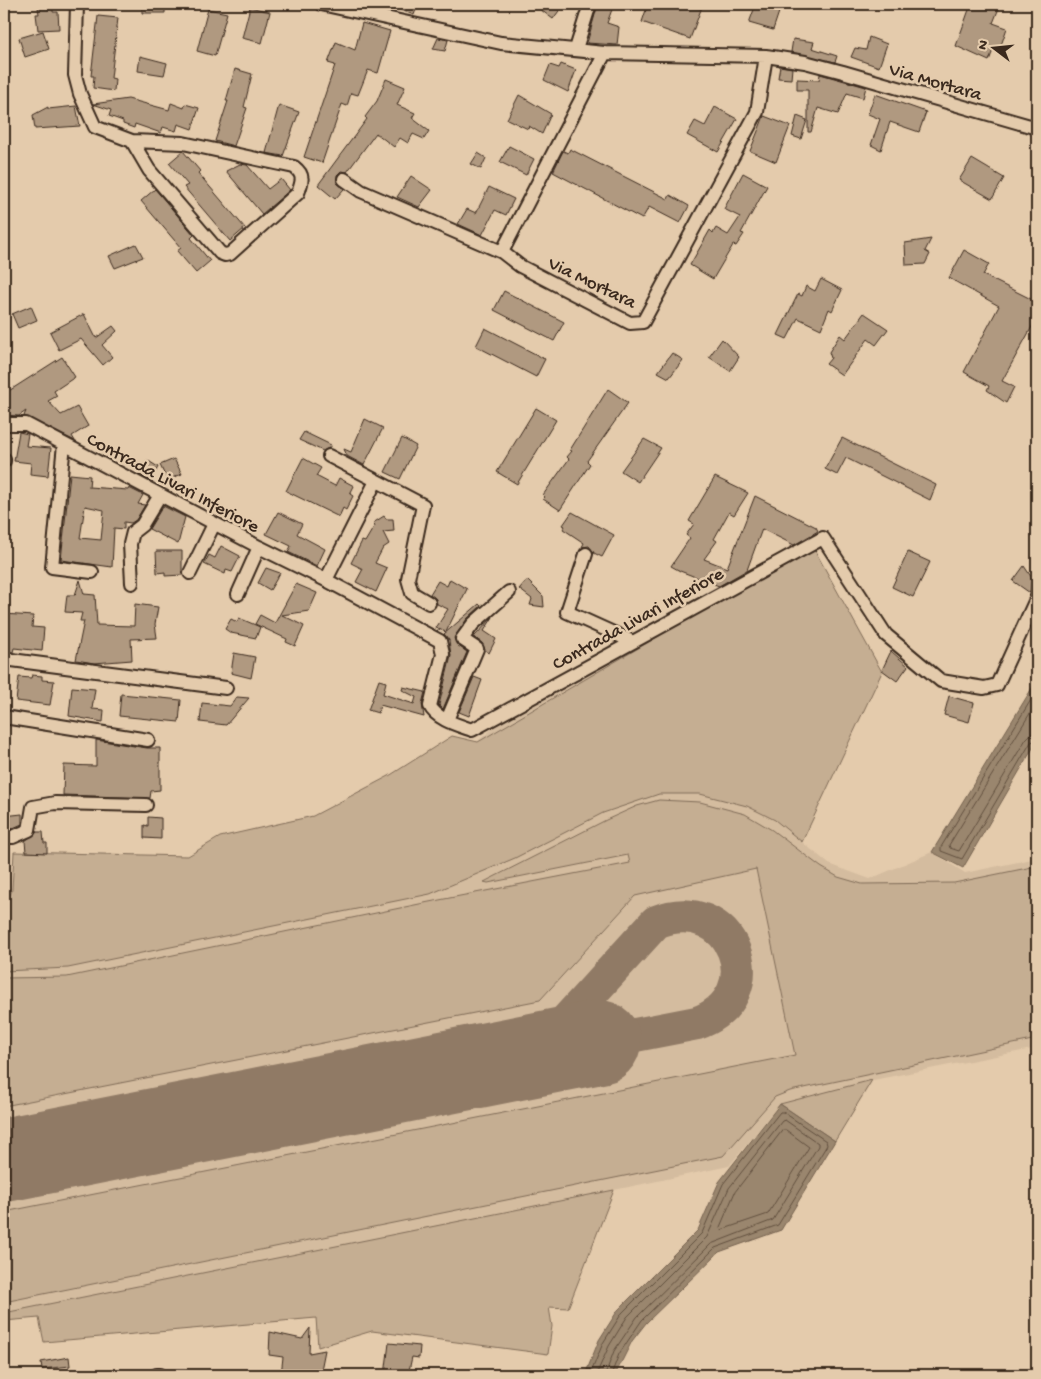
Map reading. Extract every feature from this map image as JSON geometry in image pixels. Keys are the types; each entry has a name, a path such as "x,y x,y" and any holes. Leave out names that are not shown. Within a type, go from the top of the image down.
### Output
{"street":[{"path":"77,4 74,75 80,94 95,127 132,141 183,143 294,167 300,171 303,181 298,194 230,254 225,256 220,253 150,170 132,141"},
{"name":"Via Mortara","path":"321,4 501,43 605,53 766,56 824,67 1037,128"},
{"path":"576,49 590,4"},
{"path":"502,252 605,53"},
{"name":"Via Mortara","path":"344,179 361,191 502,252 520,266 630,323 643,322 757,112 766,56"},
{"name":"Contrada Livari Inferiore","path":"4,424 26,424 214,524 440,640 443,654 430,706 433,711 447,720 472,730 631,641 823,538 886,635 941,681 984,688 997,685 1037,597"},
{"path":"64,444 52,567 92,572"},
{"path":"329,456 424,505 408,579 412,593 428,603"},
{"path":"326,580 376,481"},
{"path":"132,583 130,544 133,532 142,525 160,495"},
{"path":"190,573 214,524"},
{"path":"238,594 259,547"},
{"path":"586,554 567,612 631,641"},
{"path":"447,720 477,649 462,639 473,624 509,592"},
{"path":"4,659 226,688"},
{"path":"4,717 148,740"},
{"path":"4,837 13,837 29,830 33,808 55,803 146,805"}],"shaded area":[{"path":"814,549 882,672 802,842 829,864 870,879 932,852 965,873 1037,858 1037,1048 873,1080 835,1141 780,1104 729,1166 614,1190 568,1308 549,1307 552,1326 548,1354 372,1331 318,1347 316,1318 44,1342 39,1318 4,1321 4,910 12,890 14,852 188,856 220,837 313,816 389,776 452,736 477,742 499,723"},
{"path":"814,549 882,672 802,842 775,820 747,806 700,794 659,794 603,813 515,858 430,894 68,968 4,971 4,910 12,890 14,852 188,856 220,837 313,816 389,776 452,736 478,742 688,619"},
{"path":"659,800 700,802 745,814 772,830 821,867 838,877 862,884 954,883 1037,866 1037,1039 790,1091 775,1097 723,1156 4,1302 4,1212 795,1055 756,869 635,896 540,1000 4,1106 4,978 67,977 429,902 630,863 628,855 488,883 484,882 606,820 637,806"},
{"path":"872,1080 835,1141 780,1104"},
{"path":"614,1190 568,1308 549,1307 552,1326 548,1354 372,1331 318,1347 316,1318 44,1342 39,1318 4,1321 4,1313"}],"water":[{"path":"1037,680 1037,741 963,868 932,852"},
{"path":"780,1104 835,1141 781,1230 719,1252 646,1323 632,1341 615,1375 585,1375 599,1340 618,1310 698,1230 719,1182"}],"building":[{"path":"42,4 53,4 53,12 58,12 59,29 38,30 36,14 39,14 38,8 42,8"},
{"path":"142,4 165,4 165,13 142,13"},
{"path":"385,4 418,4 414,15"},
{"path":"533,4 564,4 553,19"},
{"path":"598,4 614,4 607,23 619,27 617,45 587,43"},
{"path":"648,4 703,4 690,39 642,22"},
{"path":"756,4 781,6 773,30 749,23"},
{"path":"971,4 988,4 999,8 993,23 1007,28 999,51 993,50 989,61 956,46"},
{"path":"250,7 270,12 262,43 242,38"},
{"path":"208,9 227,13 215,56 197,51"},
{"path":"98,16 118,18 111,78 115,79 114,91 93,88 94,76 91,76"},
{"path":"362,23 390,31 378,73 368,70 358,95 351,93 347,106 342,104 322,163 304,157 335,65 328,63 336,42 355,50"},
{"path":"43,31 49,49 25,57 19,38"},
{"path":"869,37 887,44 879,67 851,57 855,48 866,50"},
{"path":"438,38 448,40 445,51 433,49"},
{"path":"793,39 814,42 812,48 837,56 835,62 791,52"},
{"path":"140,56 167,63 164,75 138,71"},
{"path":"561,64 576,70 568,92 544,80 550,65 559,68"},
{"path":"780,66 792,68 791,79 778,78"},
{"path":"235,69 252,74 244,107 247,108 234,146 215,141 228,101 226,101"},
{"path":"820,74 866,87 863,98 847,93 838,114 818,108 811,132 808,132 808,90 797,90 797,79 819,80"},
{"path":"386,79 405,87 397,105 415,113 412,118 429,131 424,139 413,134 408,143 400,138 394,147 376,133 347,172 341,171 337,175 337,183 344,189 335,199 318,185 367,119 365,117 377,101"},
{"path":"875,94 926,112 919,132 890,122 881,150 871,145 880,119 868,114"},
{"path":"519,95 551,114 542,134 529,126 528,129 507,119"},
{"path":"128,99 169,110 171,103 184,108 185,104 199,108 192,129 178,124 176,131 163,127 161,133 135,124 134,128 123,124 123,121 109,116 111,110 93,104"},
{"path":"279,105 299,112 283,156 266,153"},
{"path":"76,106 80,126 35,129 33,115 48,107 48,109"},
{"path":"715,107 737,119 718,152 687,135 695,121 705,126"},
{"path":"764,116 790,126 776,162 750,151"},
{"path":"797,116 807,120 801,139 792,136"},
{"path":"509,146 534,159 526,175 500,162"},
{"path":"570,149 668,199 670,195 689,206 680,223 649,207 642,219 553,172 563,151 568,153"},
{"path":"183,151 200,171 198,173 245,228 230,241 184,187 188,185 169,163"},
{"path":"478,153 486,158 481,169 471,164"},
{"path":"972,159 1004,178 992,199 959,180"},
{"path":"240,164 247,165 268,189 281,179 290,190 262,214 226,171"},
{"path":"743,173 767,186 741,233 744,234 736,246 733,245 713,279 690,265 710,230 713,233 716,228 728,235 740,217 724,209"},
{"path":"411,176 432,190 419,207 397,197"},
{"path":"489,187 514,199 506,215 495,210 482,235 458,224 467,209 476,213"},
{"path":"155,189 194,235 191,238 210,261 196,273 177,251 181,248 141,201"},
{"path":"931,239 925,251 930,254 925,264 906,265 905,243"},
{"path":"136,244 143,257 115,268 109,256"},
{"path":"964,250 989,264 983,275 1037,302 1037,327 1033,325 1002,381 1014,387 1006,403 987,390 989,386 964,372 999,306 949,278"},
{"path":"821,279 842,290 832,311 829,309 821,329 798,318 787,339 778,335 798,294 802,296 806,286 815,291"},
{"path":"504,291 564,322 554,341 494,310"},
{"path":"31,306 37,320 18,328 12,314"},
{"path":"864,313 888,329 876,345 868,339 842,375 826,364 831,358 829,352 840,335 845,339"},
{"path":"84,314 96,338 113,326 117,331 102,345 112,357 103,365 81,339 59,350 50,332"},
{"path":"485,328 545,359 536,377 476,346"},
{"path":"722,339 739,357 730,371 709,357"},
{"path":"672,353 683,360 669,378 658,372"},
{"path":"62,357 75,377 54,391 57,396 48,401 61,415 77,407 88,426 72,436 75,441 24,416 26,411 19,416 4,415 4,394"},
{"path":"608,389 628,403 587,461 590,464 560,510 543,499 545,497 543,495 569,459 567,457 572,451 570,450"},
{"path":"536,408 556,420 517,484 497,472"},
{"path":"365,419 383,428 364,465 347,456 344,449 351,452"},
{"path":"19,432 28,434 26,446 51,448 48,476 30,474 31,463 14,461"},
{"path":"304,432 331,445 323,451 299,440"},
{"path":"402,438 416,446 400,479 385,472"},
{"path":"842,438 936,485 930,500 846,458 837,475 825,469"},
{"path":"644,439 661,448 638,482 621,471"},
{"path":"303,458 321,468 316,476 335,486 339,478 354,486 350,494 353,496 346,510 343,508 339,517 286,491"},
{"path":"174,459 182,474 167,480 160,465"},
{"path":"147,460 158,467 151,481 138,474"},
{"path":"70,474 90,476 89,487 128,490 129,488 143,495 138,504 145,505 136,520 131,523 124,522 124,529 114,528 112,567 61,560","holes":["85,506 104,510 101,540 80,538"]},
{"path":"715,477 748,493 734,515 729,512 714,539 717,541 704,559 727,568 755,496 816,527 818,531 794,545 762,529 747,570 719,586 680,571 671,566 690,538 686,535 694,524 689,521"},
{"path":"163,506 185,517 178,544 149,529"},
{"path":"278,512 302,524 297,534 325,549 317,566 288,552 291,546 266,534"},
{"path":"572,512 614,535 602,557 594,553 589,546 582,547 584,543 563,529 565,526 563,525"},
{"path":"384,516 386,519 393,519 394,531 383,532 389,544 383,548 375,563 387,568 376,592 356,582 363,569 351,563 362,541 365,542 375,525 373,523"},
{"path":"221,546 240,556 232,572 226,570 225,574 204,564 209,555 215,558"},
{"path":"156,551 182,551 182,575 165,576 165,572 157,573"},
{"path":"908,552 930,562 913,597 892,587"},
{"path":"1024,566 1032,578 1030,593 1013,581"},
{"path":"266,568 280,573 270,590 258,583"},
{"path":"450,579 467,589 446,632 436,628 448,609 437,604 436,599 430,594 438,581 447,586"},
{"path":"80,580 84,594 95,595 97,625 134,626 135,604 158,607 155,624 157,638 131,639 132,660 94,663 76,660 84,621 80,621 82,613 65,612 67,595 75,595"},
{"path":"527,580 543,596 544,607 530,605 532,599 519,589"},
{"path":"296,584 317,593 309,611 282,615 304,626 295,646 286,642 287,639 255,624 260,615 275,623"},
{"path":"479,604 481,606 467,619 454,638 457,645 467,652 443,709 439,705 451,656 449,640 444,634"},
{"path":"4,614 33,616 32,627 44,628 42,651 14,648 13,652 4,651"},
{"path":"493,617 484,631 496,639 489,653 485,650 482,643 474,637"},
{"path":"239,618 260,627 256,638 231,633 225,629 231,619 237,622"},
{"path":"891,651 908,666 897,681 882,670"},
{"path":"234,653 255,657 251,678 231,673"},
{"path":"32,675 42,676 42,680 54,681 50,705 16,701 19,677 31,678"},
{"path":"474,677 482,680 469,716 459,712"},
{"path":"379,680 386,682 383,694 414,704 416,697 402,690 403,687 425,692 422,704 424,717 380,705 378,713 368,710"},
{"path":"72,687 95,689 92,709 104,710 103,722 69,716"},
{"path":"121,694 181,700 179,722 119,716"},
{"path":"949,696 974,703 969,722 944,715"},
{"path":"237,697 249,698 226,725 200,722 202,703 230,706"},
{"path":"96,740 147,748 160,748 160,790 151,791 150,798 63,795 64,765 96,766"},
{"path":"22,814 22,824 11,829 4,829 4,816"},
{"path":"148,817 161,818 161,839 144,838 144,825 148,826"},
{"path":"37,832 43,832 44,843 47,843 47,853 26,852 25,841"},
{"path":"310,1328 309,1353 325,1350 320,1375 281,1375 283,1357 269,1355 270,1332 302,1339"},
{"path":"389,1343 420,1346 419,1358 412,1357 408,1375 385,1375"},
{"path":"69,1357 70,1366 42,1369 41,1362"}],"taxiway":[{"path":"514,1059 535,1050 553,1035 656,922 683,916 706,921 723,933 734,951 738,971 733,991 720,1010 697,1023 599,1042"}],"runway":[{"path":"4,1160 599,1042"}]}
